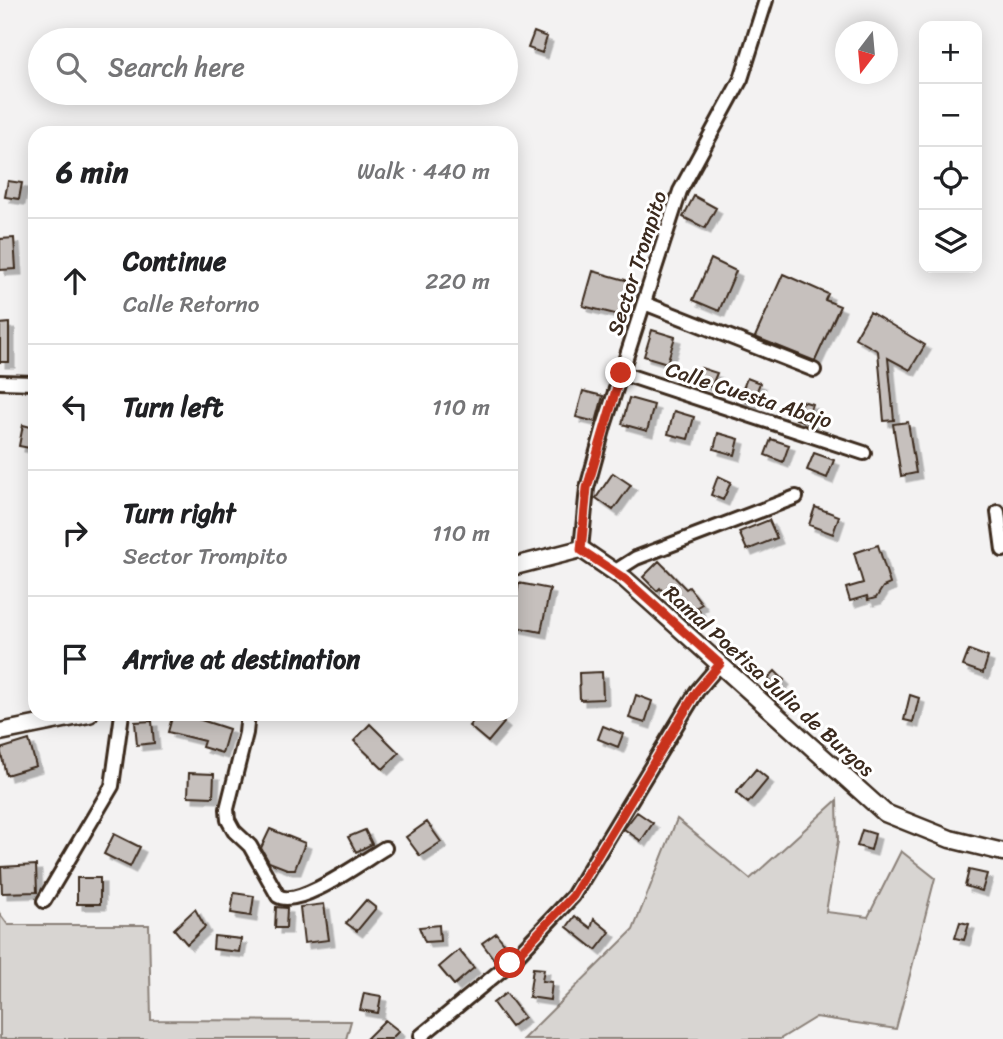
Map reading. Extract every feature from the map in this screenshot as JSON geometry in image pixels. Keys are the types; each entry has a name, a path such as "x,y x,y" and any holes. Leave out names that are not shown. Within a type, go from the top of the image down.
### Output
{"street":[{"name":"Sector Trompito","path":"581,550 587,488 680,191 741,79 766,0"},
{"path":"644,303 814,370"},
{"name":"Calle Cuesta Abajo","path":"621,373 864,453"},
{"path":"0,383 28,383"},
{"path":"614,572 636,558 796,497"},
{"path":"998,512 1003,550"},
{"path":"518,565 581,550"},
{"name":"Ramal Poetisa Julia de Burgos","path":"581,550 614,572 885,813 950,839 1003,852"},
{"path":"421,1037 510,963 573,896 697,691 720,664"},
{"path":"0,732 54,721"},
{"path":"44,901 112,786 121,721"},
{"path":"247,721 227,809 228,820 234,831 255,853 278,896 282,899 293,899 327,885 385,848"}],"shaded area":[{"path":"837,800 838,841 826,912 868,917 901,851 935,878 896,1029 816,1017 780,1039 523,1039 633,930 677,819 750,879"},
{"path":"0,914 8,925 149,925 151,1020 351,1021 346,1039 0,1039"}],"building":[{"path":"534,32 547,37 542,53 528,48"},
{"path":"8,181 22,183 19,199 5,197"},
{"path":"694,196 716,208 705,228 683,217"},
{"path":"14,238 16,269 0,270 0,239"},
{"path":"711,259 736,271 719,311 693,300"},
{"path":"593,271 636,283 627,317 583,306"},
{"path":"783,274 828,294 825,300 840,306 815,361 755,337"},
{"path":"870,312 925,345 910,370 888,358 894,420 884,421 878,351 855,338"},
{"path":"9,323 9,362 0,362 0,324"},
{"path":"652,330 675,337 667,363 644,356"},
{"path":"701,368 717,373 711,387 697,382"},
{"path":"747,378 760,383 752,403 739,399"},
{"path":"583,391 603,396 596,422 576,417"},
{"path":"629,398 654,405 647,431 622,424"},
{"path":"802,401 812,404 809,412 814,413 811,423 796,419"},
{"path":"674,411 694,417 688,439 668,434"},
{"path":"908,422 916,473 901,476 893,424"},
{"path":"23,425 28,426 28,448 19,446"},
{"path":"718,433 739,439 735,455 714,449"},
{"path":"771,439 789,445 783,462 765,455"},
{"path":"814,453 834,460 827,478 807,470"},
{"path":"613,473 631,485 613,510 596,498"},
{"path":"718,476 731,482 723,500 711,495"},
{"path":"815,507 839,516 833,534 809,525"},
{"path":"769,520 777,538 747,550 739,532"},
{"path":"878,545 890,584 883,587 876,598 868,600 867,596 850,601 846,588 863,583 854,553"},
{"path":"659,561 686,589 689,587 702,604 697,607 700,611 687,621 660,588 657,591 643,577"},
{"path":"519,583 550,589 541,632 518,627"},
{"path":"969,650 988,657 983,673 963,666"},
{"path":"775,671 784,680 776,687 768,678"},
{"path":"602,672 603,699 580,700 579,673"},
{"path":"636,695 652,701 645,723 629,718"},
{"path":"910,695 919,698 913,722 904,720"},
{"path":"152,721 154,743 137,745 135,722"},
{"path":"171,721 204,721 229,729 222,753 202,747 204,741 168,732"},
{"path":"473,721 504,723 488,742 469,726"},
{"path":"370,724 399,753 383,769 354,741"},
{"path":"603,726 623,734 618,747 598,739"},
{"path":"29,740 36,766 6,775 0,749"},
{"path":"756,769 768,779 748,803 736,793"},
{"path":"189,773 214,774 213,797 188,796"},
{"path":"637,812 653,823 641,841 624,829"},
{"path":"427,822 441,842 420,856 406,837"},
{"path":"270,829 305,843 295,869 269,862 261,848"},
{"path":"365,830 372,844 356,852 348,837"},
{"path":"862,830 875,834 871,850 857,846"},
{"path":"114,834 140,847 130,867 104,854"},
{"path":"36,865 37,892 2,893 1,867"},
{"path":"969,870 987,874 982,891 965,886"},
{"path":"77,878 100,878 100,904 77,904"},
{"path":"234,893 254,896 251,916 231,913"},
{"path":"366,900 376,908 357,931 346,923"},
{"path":"324,904 329,940 304,943 300,907"},
{"path":"276,907 287,908 286,928 275,928"},
{"path":"195,909 205,927 187,944 174,929"},
{"path":"575,916 591,928 594,919 610,932 596,950 567,927"},
{"path":"960,922 969,924 964,940 955,938"},
{"path":"439,925 440,941 425,942 419,927"},
{"path":"496,933 510,951 496,962 482,943"},
{"path":"214,936 241,939 239,952 213,949"},
{"path":"459,950 474,968 454,985 439,967"},
{"path":"533,968 544,969 542,981 552,982 550,1000 529,997"},
{"path":"364,993 381,996 378,1013 360,1010"},
{"path":"506,993 524,1017 511,1027 493,1003"},
{"path":"385,1020 399,1031 391,1039 366,1039"}],"route":[{"path":"510,963 573,896 697,691 720,664 625,579 581,550 587,488 621,373"}]}
